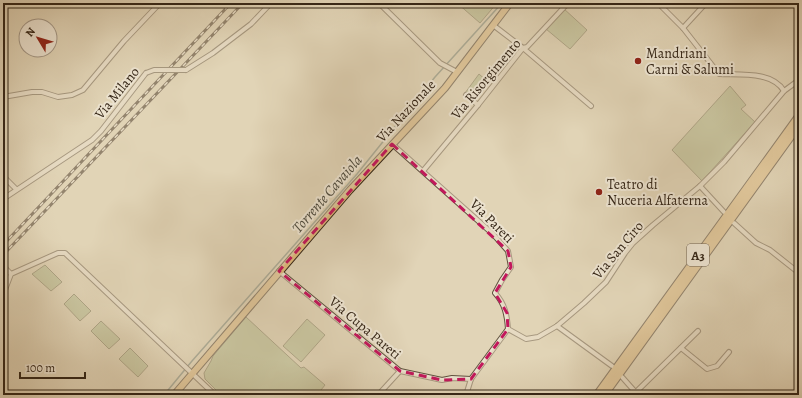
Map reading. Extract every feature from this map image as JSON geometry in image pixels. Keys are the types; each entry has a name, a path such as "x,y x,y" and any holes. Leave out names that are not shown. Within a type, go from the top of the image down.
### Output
{"highway":[{"name":"A3","path":"597,395 799,116"},
{"name":"A3","path":"604,395 799,125"}],"main road":[{"name":"Via Nazionale","path":"174,395 191,373 350,190 435,99 454,71 510,3"}],"street":[{"path":"3,97 32,92 42,92 58,96 72,95 83,90 124,41 160,3"},
{"name":"Via Milano","path":"3,199 92,140 101,131 146,72 154,70 186,70 213,53 251,24 271,3"},
{"path":"379,3 440,63 454,71"},
{"path":"558,3 563,8"},
{"name":"Via Risorgimento","path":"423,171 523,48 527,47 568,3"},
{"path":"658,3 683,28 719,74 762,76 780,85 784,91"},
{"path":"683,28 706,3"},
{"path":"493,25 523,48 591,106"},
{"name":"Via San Ciro","path":"508,330 526,339 538,336 557,326 584,303 606,282 634,243 653,225 700,186 724,162 784,91 799,80"},
{"path":"466,95 478,105"},
{"name":"Via Pareti","path":"392,144 494,234 508,251 511,267 495,293 501,300 506,313 508,330"},
{"path":"3,176 16,189"},
{"path":"700,186 724,212"},
{"path":"734,223 756,243 770,250 799,273"},
{"path":"3,295 11,274 58,253 65,253 184,364 191,373 215,395"},
{"path":"3,266 11,274"},
{"name":"Via Cupa Pareti","path":"279,271 400,371 442,380 472,378"},
{"path":"557,326 612,366"},
{"path":"466,395 472,378 508,330"},
{"path":"622,377 637,394 698,331"},
{"path":"681,348 707,369 717,366 729,352"},
{"path":"378,395 400,371"}],"highlighted area":[{"path":"392,144 508,251 511,267 495,293 507,313 508,329 471,379 442,380 400,371 279,271"}],"green space":[{"path":"457,3 497,3 480,23"},
{"path":"563,8 587,30 570,49 546,29"},
{"path":"479,74 489,83 475,101 465,93"},
{"path":"730,86 746,105 741,109 755,122 702,181 672,150"},
{"path":"45,265 62,282 51,291 32,274"},
{"path":"74,294 91,311 80,321 64,304"},
{"path":"246,317 301,368 304,367 325,385 317,395 221,395 205,379 204,373 213,356"},
{"path":"307,319 325,335 301,362 283,346"},
{"path":"101,321 120,339 109,349 91,331"},
{"path":"130,348 148,366 138,377 119,359"}],"waterway":[{"name":"Torrente Cavaiola","path":"164,395 192,361 357,174 435,77 502,3"}],"railway":[{"path":"3,245 231,3"},
{"path":"3,255 243,3"}],"place":[{"name":"Mandriani Carni & Salumi","path":"638,61"},
{"name":"Teatro di Nuceria Alfaterna","path":"599,192"}]}
